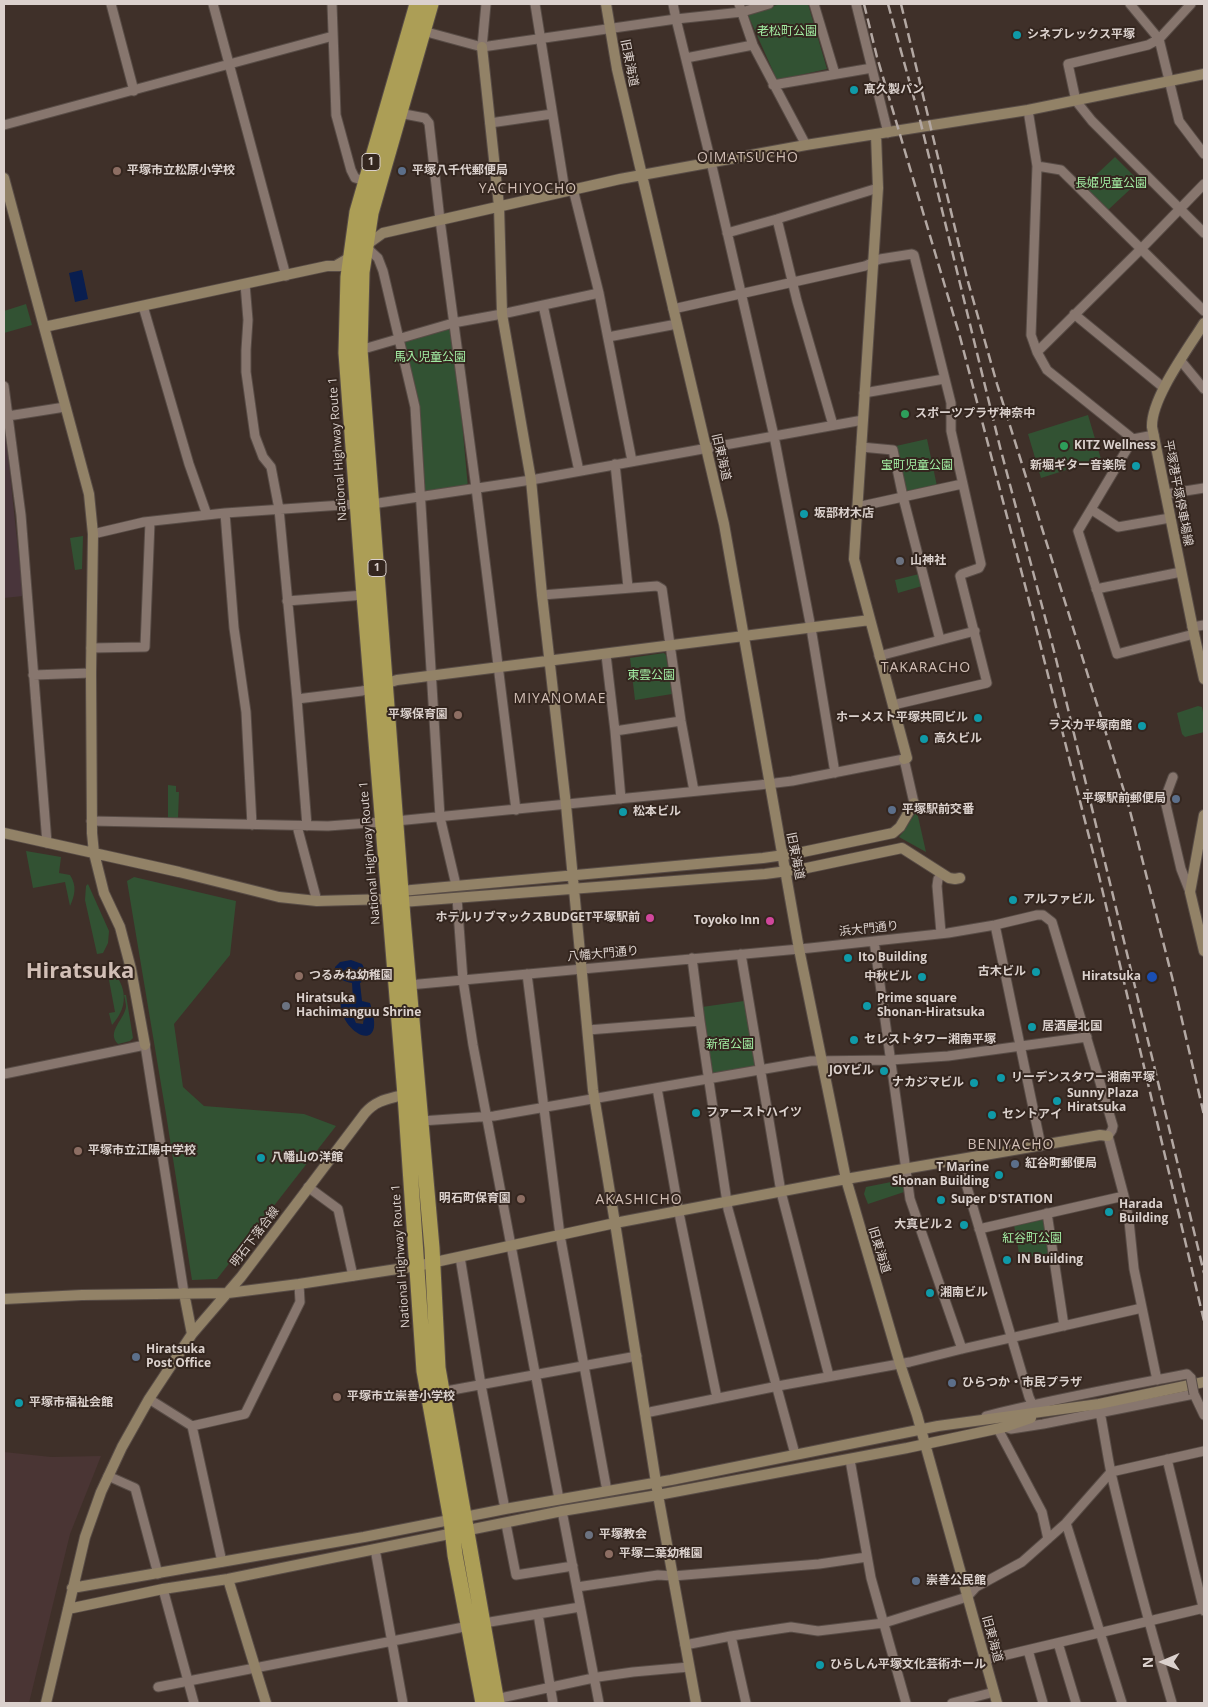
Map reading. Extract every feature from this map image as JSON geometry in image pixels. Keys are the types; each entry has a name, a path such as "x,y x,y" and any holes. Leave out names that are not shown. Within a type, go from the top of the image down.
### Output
{"highway":[{"name":"National Highway Route 1","path":"379,685 364,595 360,350 349,265 364,237 366,180 417,4"},
{"name":"National Highway Route 1","path":"431,4 364,237 349,265 346,353 364,504 389,822 409,985 433,1262 438,1368 458,1526"},
{"name":"National Highway Route 1","path":"397,897 390,919 410,1161 424,1371 458,1526 476,1625 487,1702"},
{"path":"410,1161 415,1147 414,1129 416,1124 421,1121"}],"street":[{"path":"111,4 134,91"},
{"path":"213,4 286,276"},
{"path":"332,4 336,116 351,170 355,178 366,180"},
{"path":"486,4 482,47 499,206 502,314 530,480 566,805 594,1099 658,1495 696,1703"},
{"path":"535,4 552,114 569,190 599,293 632,461"},
{"name":"旧東海道","path":"606,4 617,70 724,524 799,949 846,1179 921,1430 997,1703"},
{"path":"674,4 774,436 812,628 835,773"},
{"path":"423,31 482,47 769,4"},
{"path":"814,4 835,74"},
{"path":"856,4 888,133"},
{"path":"1130,4 1159,39 1179,121 1204,154"},
{"path":"1191,4 1159,39 1148,45 1068,64 1076,101 1092,121 1204,233"},
{"path":"740,8 753,45 806,146"},
{"path":"4,125 334,36"},
{"path":"686,58 753,45"},
{"path":"773,85 872,68"},
{"path":"456,885 440,817 433,677 415,407 383,270 378,258 364,237 642,175 1028,110 1204,74"},
{"path":"1028,110 1037,166 1031,335 1046,370 1134,439"},
{"path":"399,113 425,118 429,123 516,810"},
{"path":"490,123 552,114"},
{"path":"4,833 280,897 317,901 372,900 456,885 782,856 893,833 900,827 914,802 904,759 907,758 854,559 878,188 876,135"},
{"path":"1037,166 1061,170 1204,311"},
{"path":"4,178 89,494 93,534 91,821 94,853 104,893 120,928 131,969 192,1334"},
{"path":"1037,352 1204,184"},
{"path":"727,232 778,219 878,188"},
{"path":"778,219 792,282 833,425"},
{"path":"674,309 873,263 880,259 914,255 951,403 951,431 981,564 978,569 960,576 987,683 893,706"},
{"path":"44,327 245,284 349,265"},
{"path":"245,284 248,320 246,372 255,436 263,457 271,468 279,510 307,826"},
{"path":"360,350 453,323 599,293"},
{"path":"543,305 579,471"},
{"path":"143,306 189,464 207,515"},
{"path":"1074,314 1164,388"},
{"path":"608,337 677,324"},
{"name":"平塚港平塚停車場線","path":"1204,324 1164,388 1155,405 1152,418 1170,518 1204,679"},
{"path":"1181,361 1204,388"},
{"path":"864,393 944,379"},
{"path":"4,386 21,515 47,843"},
{"path":"8,416 65,407"},
{"path":"93,534 150,522 207,515 364,504 476,488 863,420"},
{"path":"1154,435 1134,439 1078,531 1118,654 1204,625"},
{"path":"861,447 893,450 903,497 940,640"},
{"path":"615,464 628,588"},
{"path":"857,507 962,484"},
{"path":"1166,494 1204,488"},
{"path":"1092,510 1118,527 1170,518"},
{"path":"225,513 234,628 246,712 252,825"},
{"path":"91,648 145,647 150,522"},
{"path":"1096,590 1181,572"},
{"path":"542,595 657,586 662,589 681,721 694,791"},
{"path":"288,601 364,595"},
{"path":"297,699 362,691 379,685 498,668 870,620"},
{"path":"880,656 975,631"},
{"path":"606,654 621,799"},
{"path":"34,675 91,672"},
{"path":"615,731 681,721"},
{"path":"91,821 297,826 389,822 770,784 904,759"},
{"path":"1173,777 1166,805 1181,869 1190,892 1203,944"},
{"path":"1190,892 1204,815"},
{"path":"297,826 317,901"},
{"path":"397,897 457,898 786,871 902,848 908,850 942,874 955,879 960,878"},
{"path":"941,934 937,886 938,879 942,874"},
{"path":"457,898 463,980 473,1045 488,1116 559,1499"},
{"path":"372,900 383,906 390,919"},
{"name":"浜大門通り","path":"799,949 941,934 995,925 1037,915 1043,915 1052,922 1112,1126 1108,1136 1124,1196 1129,1221 1134,1269 1157,1380"},
{"path":"995,925 1041,1146"},
{"path":"874,941 910,1199 962,1349"},
{"name":"八幡大門通り","path":"409,985 799,949"},
{"path":"741,954 781,1192 829,1376"},
{"path":"692,958 726,1202 778,1386 795,1454"},
{"path":"527,974 560,1236 607,1491"},
{"path":"588,1030 700,1021"},
{"path":"405,1095 411,1090 409,1059 412,1024"},
{"path":"421,1121 488,1116 544,1108 811,1061 891,1060 948,1056 1087,1037"},
{"path":"4,1074 144,1045"},
{"path":"657,1088 679,1211 717,1398"},
{"name":"明石下落合線","path":"46,1703 85,1537 108,1476 122,1446 149,1399 192,1334 241,1277 370,1108 384,1100 405,1095"},
{"path":"4,1299 228,1293 299,1284 417,1266 615,1223 846,1179 1100,1135 1108,1136"},
{"path":"959,1160 1032,1404 1034,1407 1048,1412"},
{"path":"308,1187 338,1209 353,1276"},
{"path":"979,1229 1124,1196"},
{"path":"1047,1213 1064,1326"},
{"path":"460,1257 505,1509"},
{"path":"149,1399 192,1426 245,1414 300,1302 299,1284"},
{"path":"645,1414 829,1376 900,1364 1142,1308"},
{"path":"441,1392 636,1356"},
{"path":"68,1609 375,1549 458,1526 505,1509 656,1483 958,1423 1032,1404 1187,1374 1191,1378 1194,1394 1204,1415"},
{"path":"958,1423 1099,1404 1204,1382"},
{"path":"1001,1428 1011,1429 1194,1394"},
{"path":"72,1588 364,1537 458,1526 506,1524 562,1512 850,1460 1001,1428 1048,1412"},
{"path":"1100,1412 1111,1472 1148,1621 1172,1703"},
{"path":"192,1426 222,1562"},
{"path":"1001,1428 1042,1512 1048,1539"},
{"path":"685,1645 791,1627 818,1631 884,1623 967,1597 976,1587 1022,1562 1066,1523 1111,1472 1204,1451"},
{"path":"985,1660 1204,1609 1167,1459"},
{"path":"850,1460 871,1578 906,1703"},
{"path":"108,1476 135,1488 158,1574"},
{"path":"562,1512 598,1703"},
{"path":"1066,1523 1122,1703"},
{"path":"506,1524 516,1575 573,1566"},
{"path":"375,1549 403,1703"},
{"path":"577,1587 658,1575 673,1576 819,1564 867,1557"},
{"path":"228,1579 266,1703"},
{"path":"163,1589 194,1703"},
{"path":"158,1687 476,1625 580,1607"},
{"path":"538,1614 553,1703"},
{"path":"731,1636 746,1703"},
{"path":"1058,1643 1076,1703"},
{"path":"1028,1650 1043,1703"},
{"path":"487,1702 594,1678 689,1667"},
{"path":"952,1703 994,1692"}],"shaded area":[{"path":"4,418 23,596 4,598"},
{"path":"4,1452 51,1457 101,1456 70,1534 29,1703 4,1703"}],"green space":[{"name":"老松町公園","path":"781,4 808,4 827,69 777,80 747,13"},
{"name":"長姫児童公園","path":"1115,157 1139,181 1108,210 1083,187"},
{"path":"26,304 32,325 4,333 4,311"},
{"name":"馬入児童公園","path":"453,323 468,488 423,493 415,407 398,339"},
{"name":"KITZ Wellness","path":"1088,415 1101,459 1041,478 1028,434"},
{"name":"宝町児童公園","path":"927,439 937,486 906,493 896,446"},
{"path":"83,536 82,569 75,570 70,538"},
{"path":"919,574 922,586 898,593 895,580"},
{"name":"東雲公園","path":"664,653 666,655 672,694 635,700 630,658"},
{"path":"1198,706 1202,707 1204,732 1185,737 1182,734 1177,713"},
{"path":"168,785 176,786 176,792 179,792 178,818 168,818"},
{"path":"917,812 926,852 899,837"},
{"path":"26,851 61,857 59,873 70,875 74,887 70,906 65,882 33,888"},
{"path":"134,877 236,901 230,955 174,1024 183,1087 204,1106 304,1114 336,1126 217,1279 192,1280 127,881"},
{"path":"88,884 109,931 108,943 103,953 97,954 85,900 86,886"},
{"path":"106,964 118,978 124,993 122,1009 112,1025 109,1013 115,1012"},
{"path":"124,995 126,995 133,1038 130,1041 118,1044 114,1035 125,1012"},
{"name":"新宿公園","path":"744,1001 755,1066 754,1068 713,1074 702,1007"},
{"path":"901,1180 904,1192 868,1204 864,1194 866,1187"},
{"name":"紅谷町公園","path":"1043,1219 1049,1253 1020,1259 1014,1225"}],"water":[{"path":"82,270 88,299 75,302 69,273"},
{"path":"351,960 362,964 366,971 365,980 360,983 362,1001 370,1003 374,1024 371,1033 367,1036 354,1031 344,1018 341,1001 353,999 352,983 342,980 336,974 335,967 340,962","holes":["353,1008 359,1009 364,1016 363,1024 356,1023 351,1011"]}],"railway":[{"path":"864,4 877,57 960,337 1032,612 1099,876 1204,1321"},
{"path":"888,4 920,120 1000,447 1055,655 1204,1273"},
{"path":"901,4 967,278 997,384 1129,807 1172,977 1204,1115"}],"place":[{"name":"シネプレックス平塚","path":"1017,35"},
{"name":"髙久製パン","path":"854,90"},
{"name":"平塚市立松原小学校","path":"117,171"},
{"name":"平塚八千代郵便局","path":"402,171"},
{"name":"スポーツプラザ神奈中","path":"905,414"},
{"name":"KITZ Wellness","path":"1064,446"},
{"name":"新堀ギター音楽院","path":"1136,466"},
{"name":"坂部材木店","path":"804,514"},
{"name":"山神社","path":"900,561"},
{"name":"平塚保育園","path":"458,715"},
{"name":"ホーメスト平塚共同ビル","path":"978,718"},
{"name":"ラスカ平塚南館","path":"1142,726"},
{"name":"高久ビル","path":"924,739"},
{"name":"平塚駅前郵便局","path":"1176,799"},
{"name":"平塚駅前交番","path":"892,810"},
{"name":"松本ビル","path":"623,812"},
{"name":"アルファビル","path":"1013,900"},
{"name":"ホテルリブマックスBUDGET平塚駅前","path":"650,918"},
{"name":"Toyoko Inn","path":"770,921"},
{"name":"Ito Building","path":"848,958"},
{"name":"古木ビル","path":"1036,972"},
{"name":"つるみね幼稚園","path":"299,976"},
{"name":"中秋ビル","path":"922,977"},
{"name":"Hiratsuka","path":"1152,977"},
{"name":"Hiratsuka Hachimanguu Shrine","path":"286,1006"},
{"name":"Prime square Shonan-Hiratsuka","path":"867,1006"},
{"name":"居酒屋北国","path":"1032,1027"},
{"name":"セレストタワー湘南平塚","path":"854,1040"},
{"name":"JOYビル","path":"884,1071"},
{"name":"リーデンスタワー湘南平塚","path":"1001,1078"},
{"name":"ナカジマビル","path":"974,1083"},
{"name":"Sunny Plaza Hiratsuka","path":"1057,1101"},
{"name":"ファーストハイツ","path":"696,1113"},
{"name":"セントアイ","path":"992,1115"},
{"name":"平塚市立江陽中学校","path":"78,1151"},
{"name":"八幡山の洋館","path":"261,1158"},
{"name":"紅谷町郵便局","path":"1015,1164"},
{"name":"T Marine Shonan Building","path":"999,1175"},
{"name":"明石町保育園","path":"521,1199"},
{"name":"Super D'STATION","path":"941,1200"},
{"name":"Harada Building","path":"1109,1212"},
{"name":"大真ビル２","path":"964,1225"},
{"name":"IN Building","path":"1007,1260"},
{"name":"湘南ビル","path":"930,1293"},
{"name":"Hiratsuka Post Office","path":"136,1357"},
{"name":"ひらつか・市民プラザ","path":"952,1383"},
{"name":"平塚市立崇善小学校","path":"337,1397"},
{"name":"平塚市福祉会館","path":"19,1403"},
{"name":"平塚教会","path":"589,1535"},
{"name":"平塚二葉幼稚園","path":"609,1554"},
{"name":"崇善公民館","path":"916,1581"},
{"name":"ひらしん平塚文化芸術ホール","path":"820,1665"}],"district":[{"name":"OIMATSUCHO","path":"748,158"},
{"name":"YACHIYOCHO","path":"528,189"},
{"name":"TAKARACHO","path":"926,668"},
{"name":"MIYANOMAE","path":"560,699"},
{"name":"Hiratsuka","path":"80,972"},
{"name":"BENIYACHO","path":"1011,1145"},
{"name":"AKASHICHO","path":"639,1200"}]}
